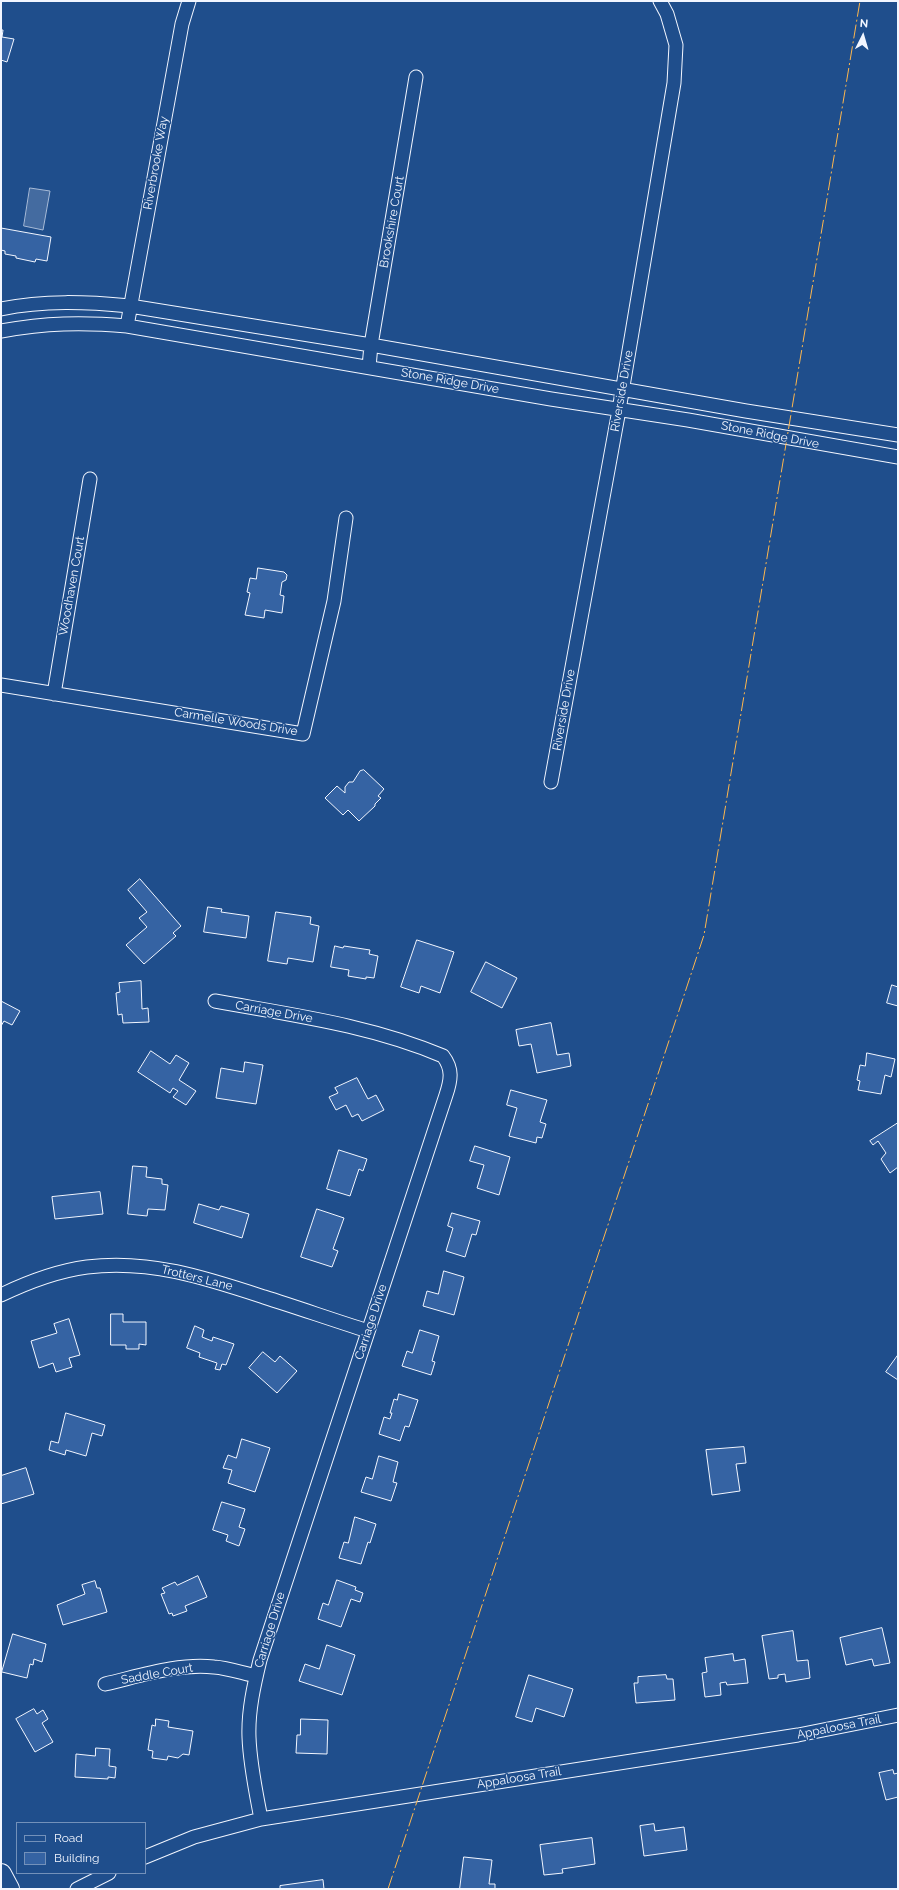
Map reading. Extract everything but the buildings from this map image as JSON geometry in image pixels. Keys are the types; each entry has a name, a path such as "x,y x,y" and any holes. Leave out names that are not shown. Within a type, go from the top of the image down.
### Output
{"main road":[{"path":"1,1874 9,1889"}],"street":[{"name":"Riverbrooke Way","path":"127,326 182,24 189,1"},
{"name":"Riverside Drive","path":"551,782 619,410 674,83 676,45 667,14 660,1"},
{"name":"Brookshire Court","path":"369,367 371,345 416,77"},
{"name":"Stone Ridge Drive","path":"1,309 42,303 103,303 130,306 371,345 622,390 898,435"},
{"name":"Stone Ridge Drive","path":"1,331 36,325 63,323 91,323 127,326 619,410 688,420 898,457"},
{"name":"Woodhaven Court","path":"54,694 90,479"},
{"name":"Carmelle Woods Drive","path":"1,685 303,734 334,601 346,518"},
{"name":"Carriage Drive","path":"215,1001 341,1024 384,1034 443,1056 448,1063 451,1073 446,1094 286,1578 256,1676 251,1703 249,1735 252,1768 261,1819"},
{"name":"Trotters Lane","path":"1,1295 45,1276 87,1267 120,1265 152,1267 184,1272 368,1331"},
{"name":"Saddle Court","path":"105,1684 171,1669 193,1666 215,1667 256,1676"},
{"name":"Appaloosa Trail","path":"146,1857 194,1837 261,1819 798,1735 898,1715"},
{"path":"77,1889 107,1874"}],"water":[{"path":"30,188 50,191 43,230 24,226"}],"power":[{"path":"388,1889 704,935 860,1"}]}
